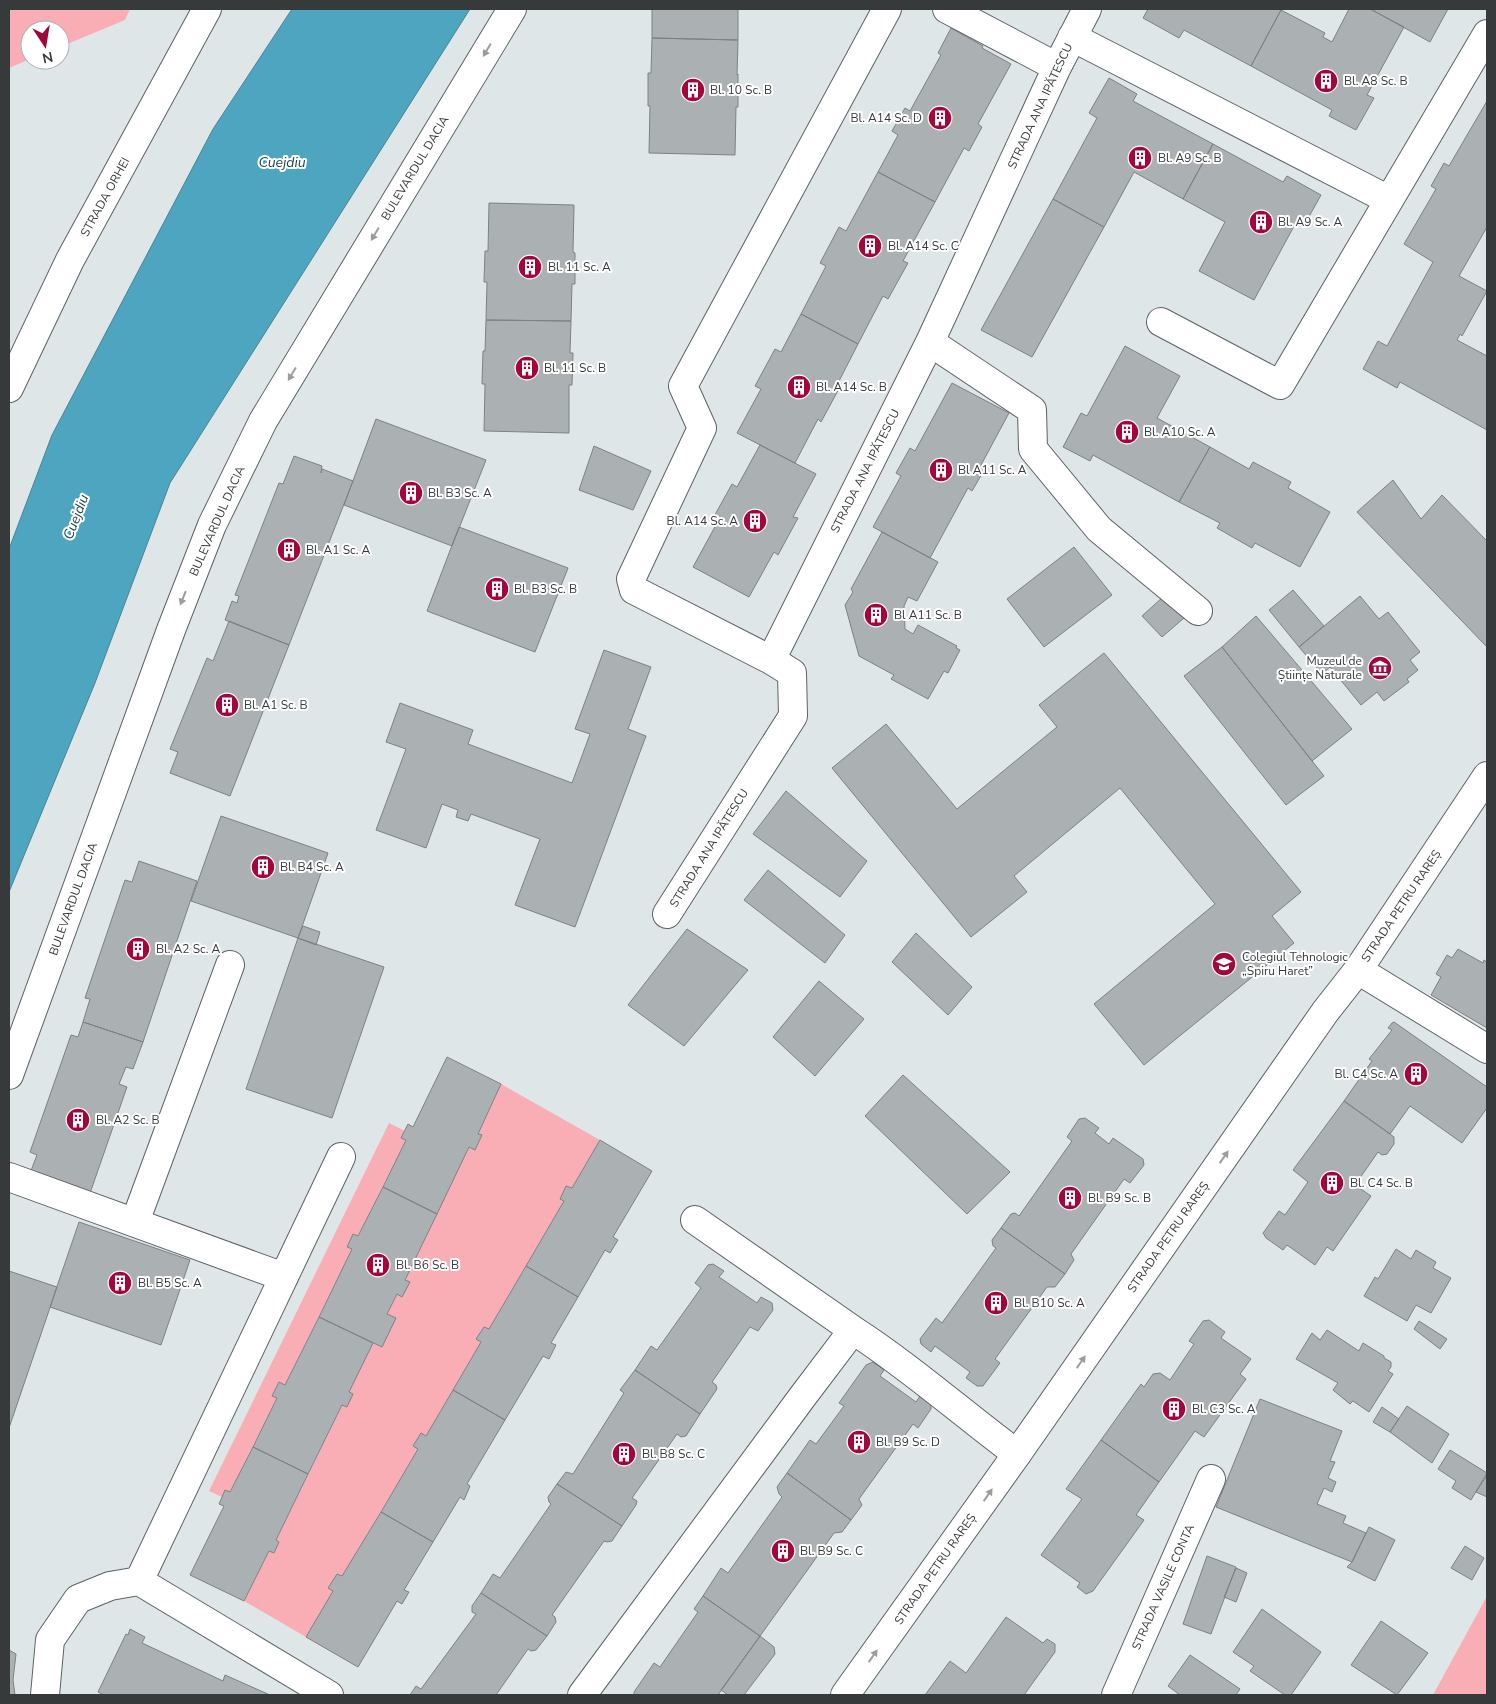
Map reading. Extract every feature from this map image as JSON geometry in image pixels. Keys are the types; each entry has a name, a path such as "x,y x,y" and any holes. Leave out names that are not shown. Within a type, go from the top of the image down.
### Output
{"main road":[{"name":"STRADA ORHEI","path":"9,388 70,260 207,9"},
{"name":"BULEVARDUL DACIA","path":"9,1075 171,630 212,525 263,421 512,9"},
{"path":"771,660 634,590 630,579 702,428 683,386 887,9"},
{"path":"947,9 1057,67"},
{"name":"STRADA ANA IPĂTESCU","path":"667,914 793,716 792,673 771,660 930,342 1057,67 1087,9"},
{"path":"1161,322 1280,384 1487,34"},
{"path":"1072,37 1389,200"},
{"path":"930,342 1032,410 1033,449 1099,529 1198,611"},
{"name":"STRADA PETRU RAREȘ","path":"845,1695 1017,1454 1325,1012 1358,970 1487,776"},
{"path":"135,1222 230,965"},
{"path":"1358,970 1487,1050"},
{"path":"139,1581 341,1157"},
{"path":"9,1177 284,1277"},
{"path":"695,1220 885,1351 976,1424 1017,1454"},
{"path":"582,1695 853,1330"},
{"name":"STRADA VASILE CONTA","path":"1116,1695 1211,1479"},
{"path":"45,1695 50,1640 78,1599 110,1586 139,1581 329,1695"}],"shaded area":[{"path":"9,9 130,9 125,20 70,43 70,20 20,20 20,63 9,68"},
{"path":"501,1084 600,1140 572,1188 567,1186 560,1199 564,1201 489,1329 484,1327 477,1339 481,1342 426,1436 413,1446 418,1449 306,1637 244,1601 269,1551 274,1553 279,1542 276,1540 373,1343 382,1347 387,1314 397,1294 402,1296 409,1282 405,1280 469,1147 475,1149 481,1135 478,1134"},
{"path":"389,1123 405,1131 401,1138 406,1140 358,1236 353,1234 347,1247 352,1249 285,1385 279,1382 272,1396 277,1398 230,1492 222,1497 209,1491"},
{"path":"1487,1596 1487,1695 1433,1695"}],"water":[{"name":"Cuejdiu","path":"292,9 470,9 170,483 95,683 9,892 9,549 52,435 213,129"}],"building":[{"path":"652,9 738,9 738,40 652,38"},
{"path":"1148,9 1281,10 1251,66 1184,30 1179,38 1143,18"},
{"name":"Bl. A8 Sc. B","path":"1349,9 1370,9 1404,27 1367,95 1374,98 1356,130 1329,116 1332,110 1251,66 1281,10 1325,33 1323,37 1332,42"},
{"path":"1376,9 1448,9 1430,42 1374,11"},
{"name":"Bl. A14 Sc. D","path":"951,28 1011,64 978,124 982,127 969,151 964,148 935,202 878,172 898,135 892,131 905,108 910,111 941,55 938,53"},
{"name":"Bl. 10 Sc. B","path":"652,38 738,40 738,107 736,107 735,155 649,153 650,106 648,106 648,73 651,73"},
{"name":"Bl. A9 Sc. B","path":"1109,78 1137,94 1133,101 1213,144 1183,199 1134,172 1104,227 1053,199 1097,118 1089,113"},
{"path":"1487,101 1487,227 1459,276 1487,291 1462,336 1460,334 1457,340 1487,356 1487,430 1400,382 1397,388 1363,369 1378,341 1387,346 1433,262 1404,244 1436,189 1431,186 1444,163 1449,166"},
{"name":"Bl. A9 Sc. A","path":"1213,144 1283,182 1287,176 1321,195 1306,222 1299,217 1254,300 1199,271 1225,222 1183,199"},
{"name":"Bl. A14 Sc. C","path":"878,172 935,202 903,261 908,263 888,299 883,296 858,344 801,314 826,266 820,263 839,227 846,231"},
{"path":"1053,199 1104,227 1032,357 981,330"},
{"name":"Bl. 11 Sc. A","path":"489,203 574,205 573,252 575,253 575,284 572,284 571,321 486,320 487,282 484,282 485,251 488,251"},
{"name":"Bl. A14 Sc. B","path":"801,314 858,344 838,383 841,385 821,422 818,419 795,463 737,433 761,389 755,386 775,349 781,352"},
{"name":"Bl. 11 Sc. B","path":"486,320 571,321 570,353 573,353 572,385 569,385 569,433 484,431 485,384 482,384"},
{"name":"Bl. A10 Sc. A","path":"1125,346 1180,376 1157,418 1210,447 1179,502 1093,455 1090,461 1063,447 1081,413 1087,416"},
{"name":"Bl A11 Sc. A","path":"952,383 1009,413 981,465 986,467 972,491 968,488 930,558 873,527 901,476 896,473 910,448 915,451"},
{"name":"Bl. B3 Sc. A","path":"376,419 486,460 452,546 344,505"},
{"name":"Bl. A14 Sc. A","path":"760,445 816,474 793,517 798,518 778,555 774,552 749,597 693,567 717,523 712,520 732,484 737,487"},
{"path":"594,446 651,471 633,510 579,490"},
{"path":"1210,447 1249,469 1253,462 1291,482 1288,488 1330,512 1300,567 1255,543 1252,548 1217,528 1220,523 1179,502"},
{"name":"Bl. A1 Sc. A","path":"294,456 322,466 321,473 322,469 353,481 289,645 225,620 232,601 237,603 239,596 235,595 279,483 283,484"},
{"path":"1393,480 1421,519 1442,495 1487,541 1487,647 1357,512"},
{"name":"Bl. B3 Sc. B","path":"459,527 568,568 535,652 427,611"},
{"name":"Bl A11 Sc. B","path":"882,532 938,562 917,601 908,597 904,606 905,629 913,634 918,625 957,646 956,648 960,650 948,673 944,671 928,699 891,679 894,675 859,656 845,605 853,592 851,589"},
{"path":"1074,547 1112,595 1044,647 1007,599"},
{"path":"1293,590 1324,626 1299,647 1269,610"},
{"path":"1164,596 1184,618 1162,637 1142,616"},
{"path":"1360,596 1379,619 1388,612 1420,652 1410,660 1418,670 1407,679 1409,682 1384,701 1377,692 1361,705 1330,667 1322,674 1299,647"},
{"path":"1256,616 1352,729 1312,761 1222,647"},
{"name":"Bl. A1 Sc. B","path":"229,621 289,645 230,796 170,773 178,752 170,749 207,658 213,661"},
{"path":"1222,647 1324,776 1286,805 1184,676"},
{"path":"604,650 651,667 628,729 646,736 575,927 515,905 540,839 471,814 468,821 456,817 458,810 442,804 426,848 376,830 406,749 386,742 400,703 473,730 468,744 572,783 590,734 575,729"},
{"path":"1104,653 1301,892 1272,916 1294,943 1144,1065 1094,1004 1215,904 1120,788 1014,876 1027,892 971,937 832,768 886,724 957,809 1057,727 1039,705"},
{"path":"786,791 867,861 840,897 753,834"},
{"name":"Bl. B4 Sc. A","path":"221,816 328,853 298,938 191,901"},
{"name":"Bl. A2 Sc. A","path":"139,861 197,881 143,1042 83,1022 90,999 85,998 125,880 132,882"},
{"path":"768,870 845,935 825,963 744,900"},
{"path":"303,926 320,932 316,945 298,938"},
{"path":"687,929 748,970 684,1046 628,1005"},
{"path":"916,933 972,987 948,1015 892,962"},
{"path":"298,938 384,967 332,1118 246,1089"},
{"path":"1458,949 1483,963 1484,960 1487,962 1487,1028 1431,995 1441,977 1436,974 1447,955 1452,958"},
{"path":"819,981 864,1019 815,1076 773,1037"},
{"name":"Bl. A2 Sc. B","path":"83,1022 143,1042 133,1069 126,1067 119,1084 127,1087 89,1196 29,1176 37,1155 30,1152 71,1035 78,1037"},
{"name":"Bl. C4 Sc. A","path":"1394,1022 1487,1087 1487,1108 1462,1143 1410,1106 1390,1134 1344,1101 1372,1061 1369,1059 1392,1030 1388,1028"},
{"path":"447,1057 501,1084 478,1134 482,1135 475,1150 469,1147 437,1214 383,1187 406,1140 401,1138 408,1124 413,1127"},
{"path":"903,1075 1010,1172 967,1214 865,1116"},
{"name":"Bl. C4 Sc. B","path":"1344,1101 1394,1137 1394,1144 1387,1154 1382,1155 1378,1152 1355,1185 1371,1196 1333,1251 1327,1247 1315,1265 1287,1245 1283,1250 1266,1238 1263,1233 1279,1211 1285,1215 1308,1182 1293,1170"},
{"name":"Bl. B9 Sc. B","path":"1085,1118 1099,1128 1095,1133 1109,1144 1113,1138 1143,1159 1144,1165 1130,1183 1124,1179 1071,1254 1074,1260 1065,1274 1001,1228 1011,1214 1015,1213 1019,1216 1072,1141 1067,1137 1079,1119"},
{"path":"600,1140 652,1171 613,1237 618,1240 610,1253 605,1250 578,1297 526,1266 564,1201 560,1199 566,1186 572,1188"},
{"name":"Bl. B6 Sc. B","path":"383,1187 437,1214 405,1280 410,1282 402,1297 397,1294 387,1314 396,1318 382,1347 319,1317 352,1249 347,1247 353,1234 358,1236"},
{"name":"Bl. B5 Sc. A","path":"79,1222 190,1260 161,1345 50,1307"},
{"name":"Bl. B10 Sc. A","path":"1001,1228 1065,1274 1055,1287 1047,1287 995,1359 1000,1363 983,1386 977,1386 966,1378 970,1372 935,1346 931,1352 921,1344 920,1339 936,1318 942,1323 996,1248 993,1246 992,1240"},
{"path":"1396,1249 1411,1259 1416,1250 1436,1262 1433,1268 1451,1278 1431,1313 1416,1305 1407,1321 1364,1296 1375,1277 1378,1279"},
{"path":"713,1264 724,1271 719,1277 757,1303 761,1297 772,1303 773,1310 758,1331 750,1327 712,1382 716,1385 717,1389 700,1414 635,1370 651,1346 657,1350 701,1288 695,1283 708,1265"},
{"path":"526,1266 578,1297 551,1343 556,1345 549,1359 543,1356 505,1420 453,1390 481,1342 476,1339 484,1327 489,1329"},
{"path":"9,1271 57,1287 9,1428"},
{"path":"319,1317 373,1343 349,1392 353,1394 347,1407 342,1405 308,1474 253,1447 277,1398 272,1396 279,1382 285,1385"},
{"name":"Bl. C3 Sc. A","path":"1209,1320 1225,1332 1221,1338 1251,1359 1240,1374 1246,1379 1204,1437 1195,1431 1159,1482 1101,1440 1141,1384 1144,1387 1153,1374 1160,1373 1170,1380 1194,1344 1189,1341 1203,1321"},
{"path":"1419,1321 1447,1339 1440,1349 1414,1329"},
{"path":"1327,1330 1359,1351 1363,1343 1391,1362 1391,1367 1388,1371 1393,1374 1369,1412 1353,1401 1350,1404 1333,1390 1338,1383 1296,1359 1312,1333 1320,1340"},
{"name":"Bl. B9 Sc. D","path":"873,1362 884,1370 880,1376 916,1402 920,1396 931,1403 931,1409 918,1428 913,1424 859,1499 862,1505 851,1520 787,1473 810,1440 816,1444 844,1406 839,1403 866,1365"},
{"name":"Bl. B8 Sc. C","path":"635,1370 700,1414 686,1436 681,1437 677,1434 632,1498 637,1501 636,1505 622,1526 557,1484 566,1472 573,1474 624,1393 620,1390"},
{"path":"453,1390 505,1420 467,1484 470,1486 464,1500 460,1497 433,1542 381,1512 418,1449 413,1446 421,1433 426,1436"},
{"path":"1260,1399 1342,1431 1330,1461 1335,1462 1328,1478 1336,1482 1332,1492 1324,1488 1317,1504 1346,1516 1343,1523 1366,1533 1352,1562 1216,1507"},
{"path":"1407,1406 1449,1434 1432,1463 1390,1432"},
{"path":"1382,1407 1399,1419 1390,1432 1373,1422"},
{"path":"1101,1440 1159,1482 1136,1515 1144,1520 1093,1591 1086,1594 1077,1587 1080,1583 1041,1555 1082,1499 1066,1489"},
{"path":"253,1447 308,1474 276,1540 279,1542 274,1553 269,1551 244,1601 190,1575 224,1506 219,1504 225,1490 230,1492"},
{"path":"1450,1450 1487,1473 1471,1500 1452,1488 1456,1481 1438,1469"},
{"name":"Bl. B9 Sc. C","path":"787,1473 851,1520 842,1532 834,1533 760,1636 703,1596 721,1568 728,1573 782,1497 777,1487"},
{"path":"1487,1475 1487,1497 1476,1492"},
{"path":"557,1484 622,1526 612,1541 604,1541 552,1615 555,1617 556,1622 547,1636 481,1593 493,1574 500,1578 551,1504 548,1497"},
{"path":"381,1512 433,1542 404,1590 409,1592 402,1604 397,1601 358,1667 306,1637 333,1591 328,1588 337,1574 342,1576"},
{"path":"1369,1527 1395,1540 1375,1581 1347,1567 1352,1562"},
{"path":"1465,1546 1484,1558 1472,1580 1451,1568"},
{"path":"1207,1556 1236,1567 1211,1634 1183,1624"},
{"path":"1236,1568 1247,1573 1236,1602 1224,1597"},
{"path":"481,1593 547,1636 536,1650 531,1651 528,1649 496,1695 410,1695 416,1686 421,1689 476,1614 472,1612 472,1606"},
{"path":"703,1596 760,1636 718,1695 634,1695 634,1692 654,1663 660,1667 698,1612 694,1609"},
{"path":"1262,1609 1321,1652 1291,1695 1285,1695 1250,1671 1254,1666 1233,1652"},
{"path":"1006,1617 1043,1643 1047,1639 1055,1644 1055,1652 1024,1695 925,1695 950,1661 966,1673"},
{"path":"1381,1621 1428,1653 1397,1695 1351,1665"},
{"path":"130,1629 145,1637 142,1643 223,1681 225,1675 270,1695 104,1695 98,1692"},
{"path":"760,1636 774,1647 775,1654 744,1695 728,1695 721,1690"},
{"path":"9,1650 16,1654 13,1680 15,1695 9,1695"},
{"path":"1190,1655 1240,1689 1236,1695 1180,1695 1168,1686"}],"place":[{"name":"Bl. A8 Sc. B","path":"1326,81"},
{"name":"Bl. 10 Sc. B","path":"693,90"},
{"name":"Bl. A14 Sc. D","path":"940,118"},
{"name":"Bl. A9 Sc. B","path":"1140,158"},
{"name":"Bl. A9 Sc. A","path":"1261,222"},
{"name":"Bl. A14 Sc. C","path":"870,246"},
{"name":"Bl. 11 Sc. A","path":"530,267"},
{"name":"Bl. 11 Sc. B","path":"527,368"},
{"name":"Bl. A14 Sc. B","path":"799,387"},
{"name":"Bl. A10 Sc. A","path":"1127,432"},
{"name":"Bl A11 Sc. A","path":"941,470"},
{"name":"Bl. B3 Sc. A","path":"411,493"},
{"name":"Bl. A14 Sc. A","path":"755,521"},
{"name":"Bl. A1 Sc. A","path":"289,550"},
{"name":"Bl. B3 Sc. B","path":"497,589"},
{"name":"Bl A11 Sc. B","path":"876,615"},
{"name":"Muzeul de Științe Naturale","path":"1380,668"},
{"name":"Bl. A1 Sc. B","path":"227,705"},
{"name":"Bl. B4 Sc. A","path":"263,867"},
{"name":"Bl. A2 Sc. A","path":"138,949"},
{"name":"Colegiul Tehnologic „Spiru Haret”","path":"1224,964"},
{"name":"Bl. C4 Sc. A","path":"1416,1074"},
{"name":"Bl. A2 Sc. B","path":"78,1120"},
{"name":"Bl. C4 Sc. B","path":"1332,1183"},
{"name":"Bl. B9 Sc. B","path":"1070,1198"},
{"name":"Bl. B6 Sc. B","path":"378,1265"},
{"name":"Bl. B5 Sc. A","path":"120,1283"},
{"name":"Bl. B10 Sc. A","path":"996,1303"},
{"name":"Bl. C3 Sc. A","path":"1174,1409"},
{"name":"Bl. B9 Sc. D","path":"859,1442"},
{"name":"Bl. B8 Sc. C","path":"624,1454"},
{"name":"Bl. B9 Sc. C","path":"783,1551"}]}
